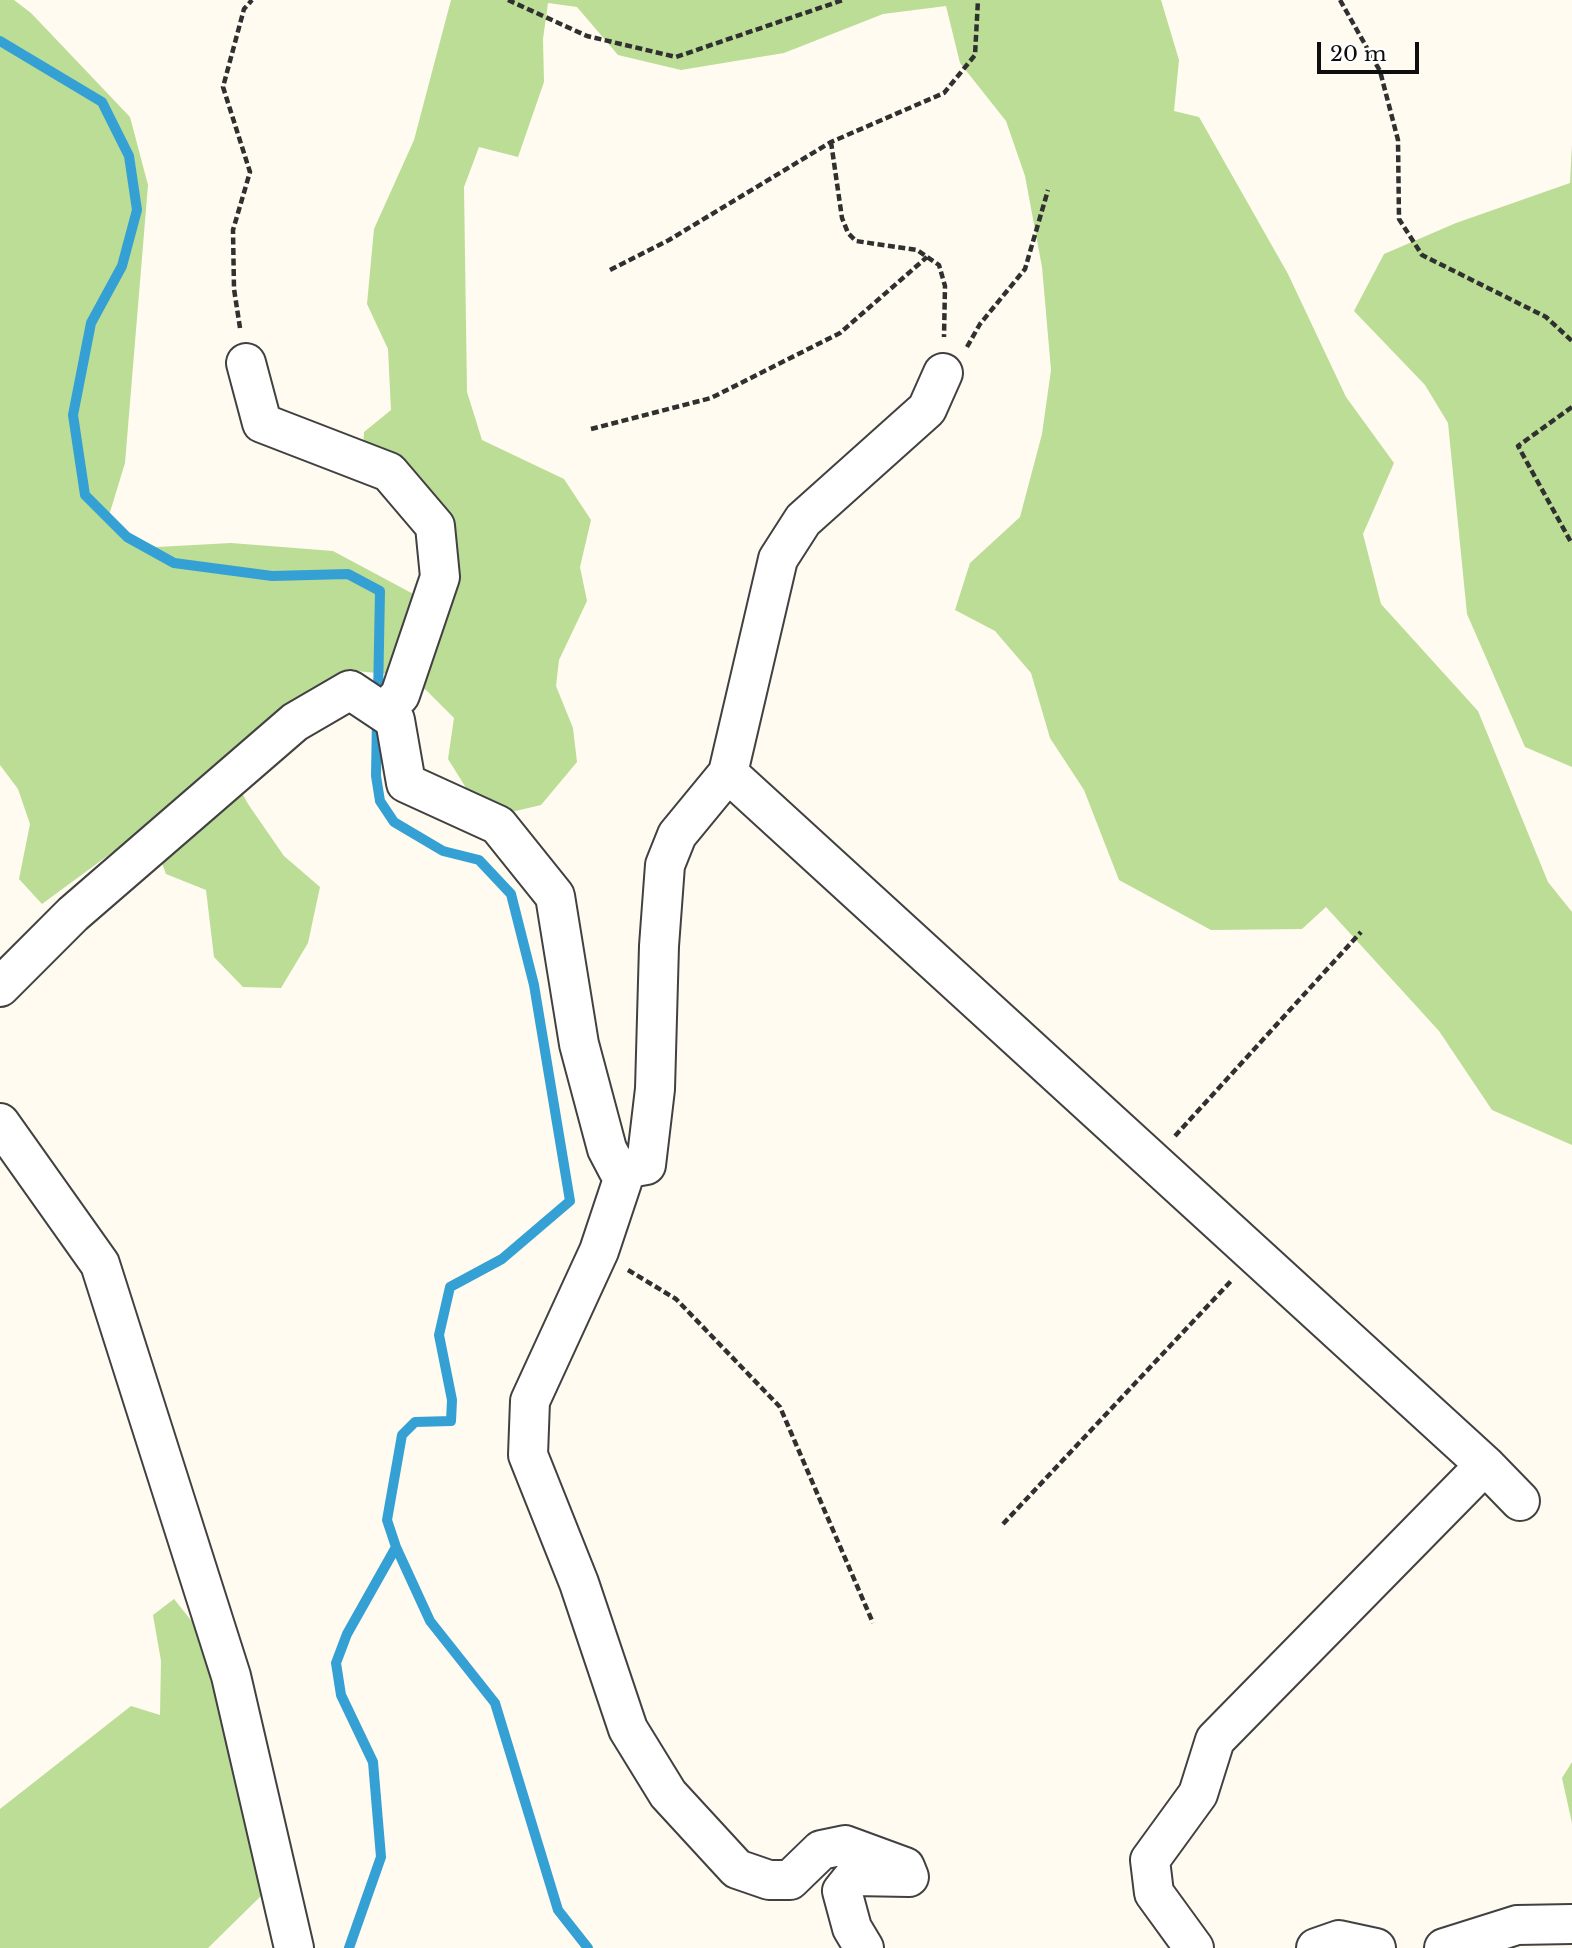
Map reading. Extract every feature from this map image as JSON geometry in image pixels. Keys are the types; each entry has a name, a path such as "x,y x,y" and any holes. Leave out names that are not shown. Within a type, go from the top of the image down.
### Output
{"street":[{"path":"246,363 262,423 388,472 435,526 440,578 400,695 384,712"},
{"path":"0,987 73,914 295,722 350,690 395,720 406,783 498,825 555,896 579,1044 607,1149 618,1170 646,1165 655,1088 659,946 665,865 677,835 728,773 778,559 803,520 927,409 943,373"},
{"path":"728,773 1256,1254 1485,1465 1520,1501"},
{"path":"0,1123 100,1264 231,1676 294,1948"},
{"path":"626,1170 598,1251 530,1401 528,1455 579,1583 628,1729 668,1794 737,1868 769,1880 790,1880 821,1850 845,1845 905,1867 909,1877 854,1876 842,1891 852,1928 864,1948"},
{"path":"1194,1948 1154,1894 1150,1860 1198,1794 1215,1740 1485,1465"},
{"path":"1444,1948 1517,1924 1572,1924"},
{"path":"1316,1948 1339,1940 1377,1948"}],"path":[{"path":"246,363 234,289 233,230 250,172 223,87 244,9 252,0"},
{"path":"508,0 587,36 676,57 844,0"},
{"path":"610,270 669,240 831,142 944,93 975,55 978,0"},
{"path":"1339,0 1380,71 1398,140 1399,219 1422,255 1546,317 1572,341"},
{"path":"831,142 842,218 848,233 856,241 917,250 939,265 945,286 943,373"},
{"path":"943,373 959,361 980,324 1025,269 1048,190"},
{"path":"591,429 711,398 840,333 928,257"},
{"path":"1572,407 1518,446 1572,544"},
{"path":"1152,1161 1361,932"},
{"path":"598,1251 676,1299 780,1407 873,1623"},
{"path":"1003,1524 1256,1254"}],"green space":[{"path":"0,0 14,0 31,13 130,117 148,185 125,463 107,522 123,540 157,547 231,543 333,551 432,604 419,519 361,477 364,432 391,410 388,349 367,304 374,229 414,140 451,0 1161,0 1179,60 1174,111 1199,117 1288,274 1346,397 1394,463 1363,534 1381,604 1478,711 1548,882 1572,912 1572,1145 1492,1110 1439,1031 1326,907 1302,929 1211,930 1119,880 1084,790 1050,738 1031,673 995,631 955,610 970,563 1020,517 1042,434 1051,370 1042,267 1025,176 1006,121 960,63 946,6 883,14 784,53 681,70 618,55 577,7 548,3 543,39 544,82 518,157 479,147 464,187 467,392 482,440 564,479 591,520 580,567 587,601 559,660 556,686 573,728 577,762 541,805 507,813 468,791 448,759 454,718 426,690 398,675 356,671 227,765 248,804 284,856 320,887 308,943 281,988 243,987 214,957 206,890 166,874 148,826 42,904 19,879 30,824 18,789 0,765"},
{"path":"1572,144 1572,767 1525,747 1467,614 1448,423 1425,385 1354,311 1384,254 1456,223 1570,183"},
{"path":"174,1599 194,1624 218,1695 264,1893 208,1948 0,1948 0,1809 131,1706 160,1715 161,1661 153,1615"},
{"path":"1572,1762 1572,1823 1562,1778"}],"waterway":[{"path":"0,41 102,102 129,156 137,210 122,266 91,323 73,415 85,495 127,537 174,563 272,576 348,574 380,591 378,697"},
{"path":"377,717 376,776 380,801 394,822 443,851 479,860 511,894 534,985 570,1201 502,1259 450,1287 439,1335 452,1400 451,1421 415,1422 402,1435 387,1520 396,1547 430,1621 495,1703 558,1910 588,1948"},
{"path":"349,1948 381,1857 373,1762 341,1695 336,1663 347,1634 396,1547"}]}
